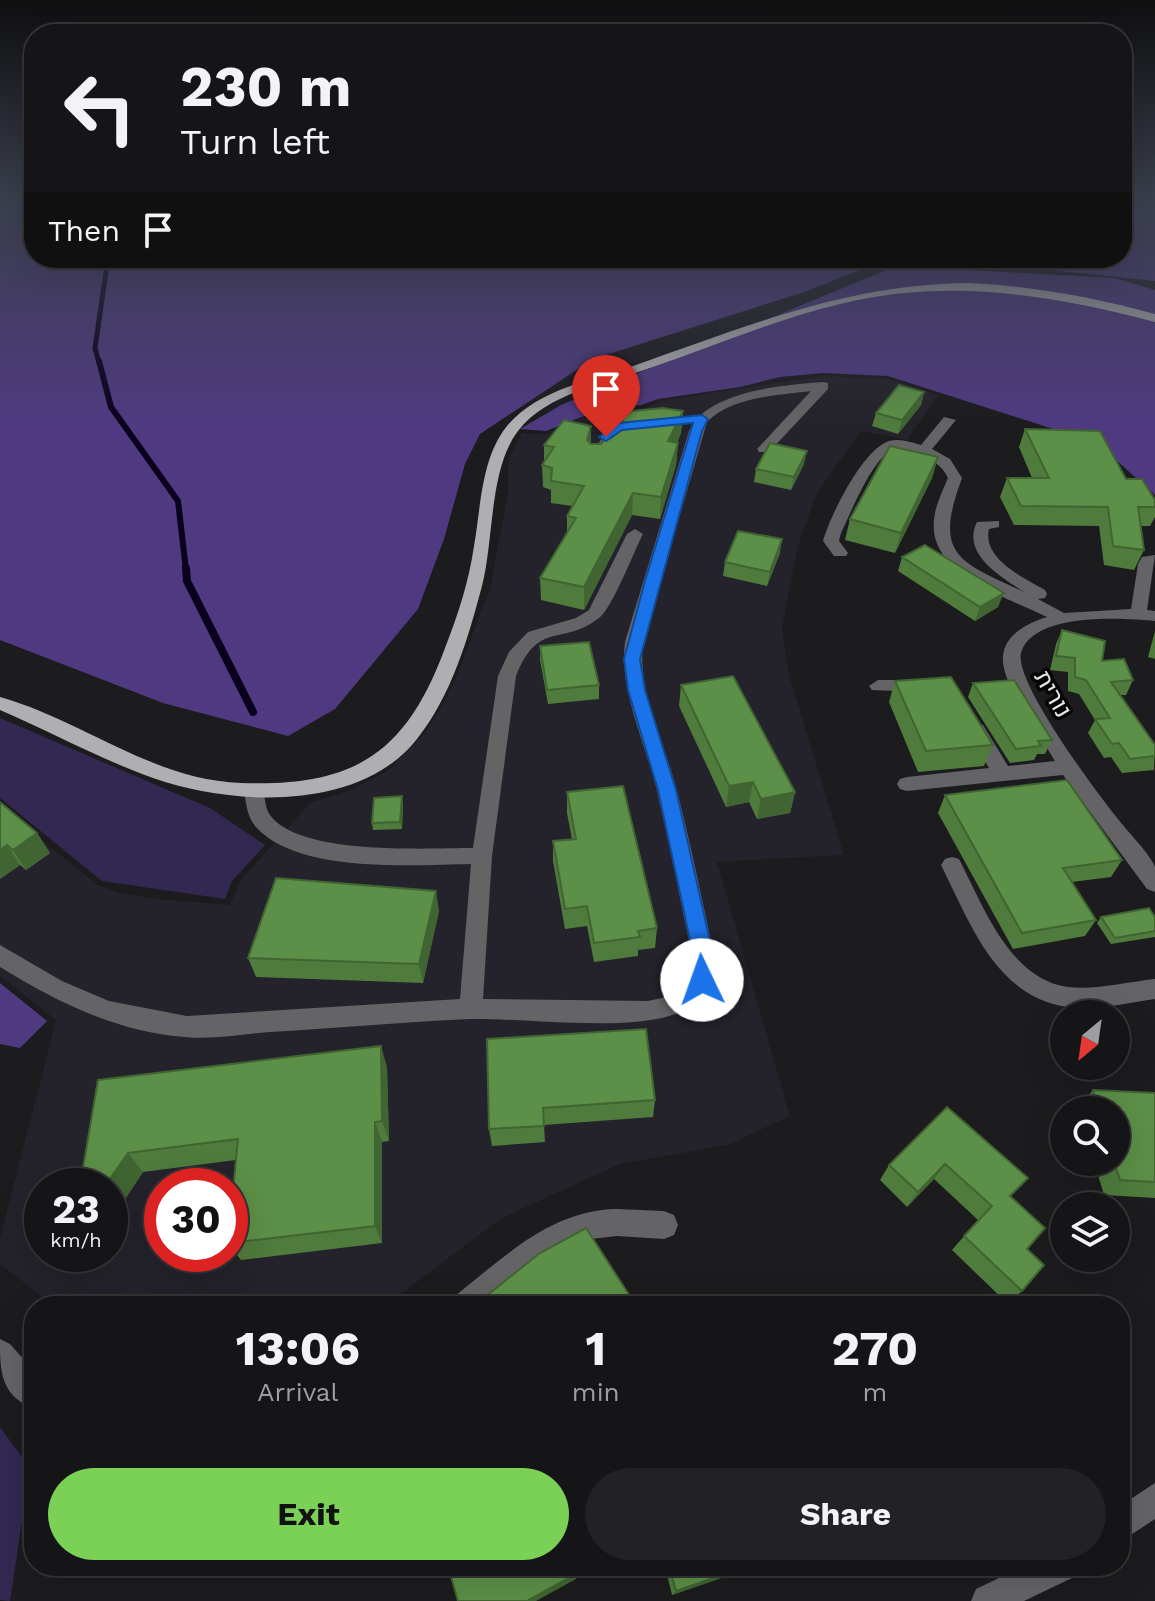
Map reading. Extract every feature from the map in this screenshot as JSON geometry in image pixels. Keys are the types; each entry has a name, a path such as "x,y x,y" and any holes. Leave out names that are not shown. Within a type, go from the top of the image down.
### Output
{"main road":[{"path":"0,703 183,779 217,788 254,791 298,788 344,778 379,763 411,734 435,691 469,604 485,538 500,450 513,428 554,399 818,307 904,289 996,286 1091,299 1155,318"}],"street":[{"path":"0,955 42,981 93,1005 133,1018 187,1027 471,1009 660,1010 687,999 702,980 703,954 667,790 637,690 632,659 696,431 695,419 723,406 799,388 823,386 764,449"},
{"path":"923,451 949,420"},
{"path":"596,460 611,431 631,424 660,422"},
{"path":"840,553 831,541 833,533 880,451 899,444 923,451 948,465 953,472 955,478 941,522 948,552 957,564 979,579 1066,618"},
{"path":"994,524 982,525 979,531 982,548 988,556 1066,618"},
{"path":"471,1009 482,856 507,676 521,645 535,635 590,618 596,613 635,534"},
{"path":"1146,616 1146,564 1148,560 1155,560"},
{"name":"נורית","path":"1146,616 1066,618 1040,624 1024,634 1013,647 1010,662 1016,679 1068,767 1155,883"},
{"path":"878,686 934,685"},
{"path":"964,711 1003,774"},
{"path":"907,784 1068,767"},
{"path":"254,791 257,809 266,824 274,831 312,846 368,856 482,856"},
{"path":"952,865 1004,961 1023,979 1046,991 1068,997 1155,989"},
{"path":"478,1296 546,1244 573,1229 604,1223 664,1225"},
{"path":"0,1354 24,1382"},
{"path":"1130,1518 1155,1499"},
{"path":"988,1601 1039,1576"}],"shaded area":[{"path":"0,275 848,275 804,292 593,359 480,434 465,464 444,539 418,609 335,709 288,736 163,703 0,640"},
{"path":"875,275 1055,275 1115,278 1155,290 1155,495 1097,443 888,376 823,373 780,377 740,387 658,399 641,405 602,409 546,431 520,429 561,405"},
{"path":"1096,275 1155,275 1155,281"},
{"path":"822,376 888,379 938,395 907,440 861,431 817,493 798,546 782,629 789,675 844,855 717,862 790,1116 728,1145 620,1164 500,1219 398,1296 40,1296 0,1264 0,1238 56,1020 0,976 0,807 98,885 116,892 156,899 230,905 240,881 310,803 351,790 387,771 424,734 438,713 455,681 490,588 508,493 508,461 522,433 546,434 580,419 609,411 646,408 661,401"},
{"path":"0,718 210,808 265,845 232,881 225,899 102,881 0,798"},
{"path":"0,983 47,1021 20,1048 0,1044"},
{"path":"0,1427 24,1460 24,1508 10,1601 0,1600"}],"building":[{"path":"899,385 924,392 902,420 876,413"},
{"path":"663,408 683,411 668,441 678,443 661,497 633,493 584,587 540,578 576,518 567,516 584,486 551,481 552,468 542,465 554,447 544,445 564,420 591,426 587,440 591,444 601,444 610,431 617,433 624,417 632,411"},
{"path":"1025,429 1100,431 1126,479 1142,479 1155,500 1155,507 1138,507 1144,550 1113,546 1108,507 1021,506 1007,478 1049,478"},
{"path":"770,443 807,451 794,477 756,469"},
{"path":"890,446 938,457 901,533 850,519"},
{"path":"738,531 782,539 770,572 725,562"},
{"path":"925,545 1004,593 980,607 902,557"},
{"path":"1062,630 1105,641 1102,661 1124,659 1133,680 1111,682 1155,745 1155,756 1130,759 1119,743 1112,744 1095,719 1110,718 1086,680 1075,677 1075,658 1056,656"},
{"path":"589,642 599,685 547,690 540,646"},
{"path":"733,676 795,792 761,799 753,782 729,786 681,685"},
{"path":"951,677 993,745 926,751 895,681"},
{"path":"1014,680 1052,740 1038,741 1041,746 1016,749 973,683"},
{"path":"1067,780 1122,860 1063,868 1096,920 1022,933 945,795"},
{"path":"623,786 657,928 638,931 640,937 594,943 587,906 565,909 553,841 576,839 567,792"},
{"path":"402,796 400,822 372,823 374,798"},
{"path":"0,802 37,833 13,850 7,845 0,850"},
{"path":"276,878 436,891 419,964 248,958"},
{"path":"1149,908 1155,917 1155,931 1115,938 1101,917"},
{"path":"646,1029 655,1100 543,1108 544,1126 489,1129 487,1039"},
{"path":"381,1046 382,1121 375,1122 375,1226 248,1241 248,1168 235,1168 238,1139 128,1153 118,1168 83,1168 98,1080"},
{"path":"1093,1090 1155,1093 1155,1182 1120,1180 1119,1176 1130,1176 1130,1096 1095,1096"},
{"path":"947,1107 1028,1178 1010,1196 1045,1228 1027,1249 1044,1265 1022,1291 964,1236 992,1206 945,1164 918,1192 889,1165"},
{"path":"586,1228 630,1296 486,1296 540,1253"},
{"path":"451,1576 572,1576 527,1601 458,1601"},
{"path":"672,1576 719,1576 676,1591"}],"waterway":[{"path":"99,363 95,348 106,275"},
{"path":"99,361 111,407 178,501 186,570"},
{"path":"186,568 187,581 253,712"}],"route":[{"path":"606,437 618,427 631,424 702,419 634,642 632,659 637,690 667,790 703,954 702,980"}]}
